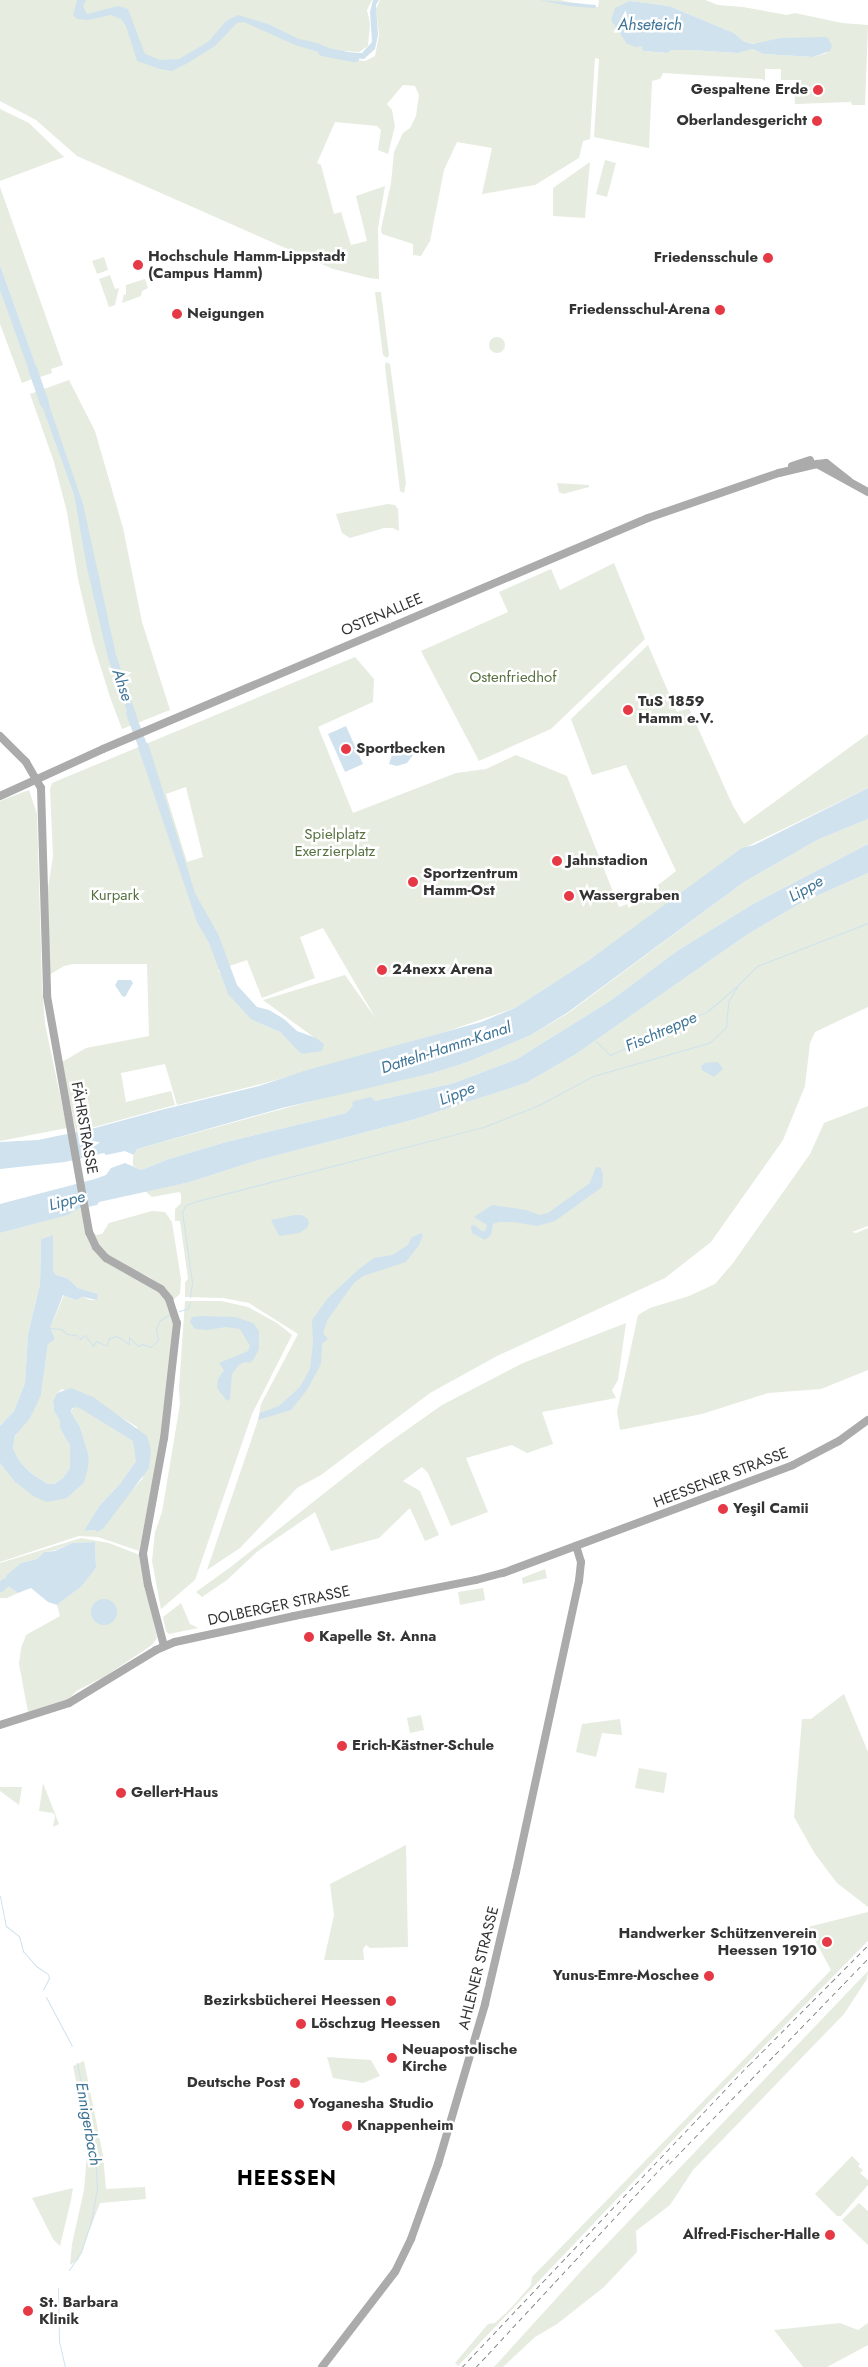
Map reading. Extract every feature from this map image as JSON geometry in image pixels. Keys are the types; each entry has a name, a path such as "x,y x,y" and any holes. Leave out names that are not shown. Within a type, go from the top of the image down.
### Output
{"main road":[{"name":"OSTENALLEE","path":"0,796 39,782 131,737 612,532 813,462 826,463 849,481"},
{"path":"813,462 868,492"},
{"path":"0,736 26,762 39,782"},
{"name":"FÄHRSTRASSE","path":"39,782 47,996 85,1213 91,1236 102,1253 111,1262 149,1280 161,1289 169,1300 177,1323 164,1438 143,1554 147,1580 164,1646"},
{"name":"HEESSENER STRASSE","path":"576,1546 793,1465 839,1441 868,1420"},
{"name":"DOLBERGER STRASSE","path":"0,1725 69,1703 164,1646 189,1638 476,1580 576,1546"},
{"name":"AHLENER STRASSE","path":"322,2367 395,2272 410,2239 444,2146 487,1997 516,1872 579,1581 581,1562 576,1546"}],"green space":[{"path":"0,0 372,0 367,10 370,24 368,46 359,52 343,51 342,58 365,61 375,56 379,35 376,9 380,0 559,0 598,7 599,0 705,0 718,5 743,7 787,15 795,13 842,23 868,25 865,105 852,105 851,102 795,104 794,80 781,80 781,69 765,69 765,81 762,79 663,73 660,79 652,81 649,148 594,137 599,59 595,58 590,139 583,141 579,158 535,185 482,194 492,148 457,142 444,170 430,241 421,256 413,255 413,244 382,234 381,229 391,183 394,152 403,133 410,128 416,116 419,95 415,86 403,85 387,104 392,110 395,126 388,154 378,150 381,130 377,126 335,122 317,163 321,165 334,214 341,212 351,245 367,241 356,196 385,186 378,228 379,279 333,269 77,156 36,120 0,101","holes":["630,1 669,6 734,33 743,41 754,44 824,37 827,53 813,57 763,54 753,49 738,53 691,50 672,50 667,53 643,51 641,46 627,44"]},
{"path":"0,109 29,123 64,157 0,181"},
{"path":"605,160 616,163 607,197 596,194"},
{"path":"590,162 585,218 553,216 553,188"},
{"path":"0,187 63,365 51,369 52,373 40,377 0,265"},
{"path":"104,257 108,270 97,274 92,261"},
{"path":"110,275 115,289 119,288 115,305 109,307 99,279"},
{"path":"145,279 148,288 142,291 141,296 122,303 124,294 126,295 126,285"},
{"path":"0,285 32,379 22,383 0,324"},
{"path":"375,292 381,292 389,355 387,358 383,355"},
{"path":"494,337 500,337 505,342 503,351 494,353 489,348 489,342"},
{"path":"386,362 390,364 406,483 404,493 400,491"},
{"path":"69,380 95,431 123,528 142,622 170,710 122,729 93,643 78,579 67,512 54,462 30,394"},
{"path":"557,483 589,485 589,487 563,494 559,492"},
{"path":"388,504 395,505 398,509 399,531 393,528 384,528 350,538 342,533 336,514"},
{"name":"Ostenfriedhof","path":"614,563 645,639 551,729 479,761 421,651 508,612 499,592 551,569 560,590"},
{"path":"648,645 677,712 689,708 733,806 744,824 868,734 868,788 748,846 589,960 515,1008 448,1031 265,1083 177,1105 165,1064 121,1073 126,1102 171,1091 175,1105 76,1132 62,1062 86,1048 149,1036 147,964 73,964 64,966 49,975 46,901 53,856 50,789 52,783 355,657 374,679 373,702 318,727 353,813 456,773 486,769 516,755 567,776 619,907 627,904 629,908 676,871 626,765 592,775 571,719","holes":["186,787 203,857 187,862 166,794","323,928 376,1019 345,975 263,1000 323,1044 316,1050 301,1054 280,1032 252,1020 218,970 247,960 262,998 315,978 300,937"]},
{"path":"29,790 37,814 45,1024 67,1128 0,1141 0,801"},
{"path":"868,819 868,844 753,904 677,951 610,1001 517,1059 454,1083 375,1101 371,1098 368,1100 362,1099 346,1113 226,1142 169,1159 141,1170 133,1166 133,1157 137,1149 337,1094 433,1073 468,1062 531,1035 567,1014 744,882 817,840"},
{"path":"868,873 868,1007 815,1032 810,1043 805,1086 783,1140 711,1242 665,1278 497,1356 430,1393 321,1475 297,1488 240,1548 207,1570 258,1420 261,1404 298,1334 249,1303 223,1298 185,1297 185,1282 188,1279 180,1221 175,1221 175,1209 181,1203 181,1194 179,1192 152,1197 145,1191 190,1182 255,1161 412,1120 526,1083 576,1054 748,934 801,903"},
{"path":"868,1106 868,1226 852,1232 856,1233 868,1228 868,1370 821,1389 768,1393 702,1414 620,1430 617,1412 638,1315 650,1308 689,1296 715,1284 733,1263 810,1154 824,1123"},
{"path":"82,1209 94,1248 152,1285 166,1298 174,1318 165,1419 139,1551 98,1537 79,1536 0,1562 0,1463 14,1481 67,1498 84,1483 89,1456 80,1427 71,1412 74,1406 78,1406 133,1441 136,1451 136,1461 119,1485 100,1505 85,1531 103,1529 118,1506 143,1478 137,1427 108,1409 62,1389 57,1393 53,1401 54,1411 60,1421 60,1428 70,1446 70,1468 63,1478 54,1484 48,1484 32,1474 20,1462 13,1449 15,1437 41,1395 50,1328 64,1295 74,1300 83,1297 96,1300 98,1294 78,1288 67,1278 56,1275 53,1271 53,1235 41,1239 40,1284 28,1334 25,1383 14,1411 0,1426 0,1233 67,1215"},
{"path":"152,1211 165,1212 172,1222 181,1279 180,1294 173,1300 159,1284 149,1277 113,1260 102,1249 91,1230 96,1235 102,1234 109,1223"},
{"path":"185,1301 221,1301 248,1307 277,1323 292,1335 252,1414 195,1580 161,1609 152,1561 155,1532 162,1512 180,1404 179,1388"},
{"path":"626,1323 618,1380 612,1390 616,1398 542,1412 553,1444 527,1453 512,1445 466,1458 488,1512 451,1526 428,1473 422,1467 403,1481 420,1491 439,1535 425,1541 410,1508 379,1538 331,1551 315,1512 258,1551 227,1580 202,1597 196,1592 232,1566 384,1446 442,1405 523,1363"},
{"path":"81,1538 109,1543 140,1555 157,1638 152,1645 104,1677 78,1690 68,1699 28,1712 19,1664 21,1648 26,1635 60,1616 57,1605 82,1586 96,1568 95,1542 72,1543 56,1550 44,1552 37,1559 21,1563 6,1577 4,1583 18,1593 7,1598 0,1598 0,1563"},
{"path":"545,1569 547,1578 523,1584 522,1578"},
{"path":"483,1588 485,1600 460,1605 458,1592"},
{"path":"181,1603 190,1624 198,1628 169,1634 166,1631 163,1617"},
{"path":"844,1694 868,1752 868,1907 837,1883 815,1854 794,1817 802,1719 811,1719"},
{"path":"421,1715 424,1730 410,1733 407,1718"},
{"path":"620,1719 622,1735 602,1733 596,1757 576,1752 582,1724"},
{"path":"639,1768 667,1773 664,1793 635,1788"},
{"path":"43,1783 59,1824 53,1827 55,1816 53,1813 39,1811"},
{"path":"0,1787 22,1787 19,1805 0,1791"},
{"path":"406,1845 408,1947 370,1948 366,1945 363,1949 364,1960 324,1960 334,1915 330,1884"},
{"path":"868,1912 868,1941 710,2101 458,2366 455,2363 488,2324 495,2323 531,2285 532,2277 831,1970 808,1927"},
{"path":"868,1971 867,1979 844,2014 693,2170 670,2205 636,2231 637,2252 604,2287 557,2324 535,2337 503,2367 494,2367 584,2268"},
{"path":"327,2057 371,2060 380,2076 363,2083 333,2078"},
{"path":"84,2061 103,2155 106,2189 145,2187 146,2199 100,2203 78,2260 70,2265 72,2244 84,2190 88,2141 73,2066"},
{"path":"852,2156 860,2164 858,2166 863,2170 860,2173 868,2180 868,2185 841,2216 837,2216 815,2194"},
{"path":"73,2188 60,2246 53,2239 32,2198"},
{"path":"859,2203 868,2211 868,2245 842,2220"},
{"path":"840,2323 858,2330 868,2323 868,2345 827,2367 803,2367 774,2330"}],"water":[{"path":"77,0 86,0 83,6 87,14 118,6 128,9 145,54 160,60 179,59 208,42 226,21 238,15 268,24 299,39 317,43 333,50 332,56 295,45 244,22 237,23 215,46 186,64 172,71 160,69 137,61 126,26 121,19 111,15 88,20 77,19 73,15"},
{"path":"373,0 379,0 376,5 378,35 375,49 364,59 342,57 343,52 362,53 372,42 370,12"},
{"path":"539,0 596,5 595,8 569,6"},
{"name":"Ahseteich","path":"630,1 669,6 734,33 743,41 753,44 781,38 824,37 828,38 832,46 830,51 813,57 763,54 753,49 738,53 691,50 672,50 667,53 643,51 641,46 636,47 627,44 611,20 615,8"},
{"path":"0,265 40,377 32,379 0,290"},
{"path":"44,390 83,504 116,655 137,717 137,722 132,724 108,658 87,568 74,494 37,392"},
{"name":"Sportbecken","path":"346,726 363,764 345,772 328,734"},
{"path":"148,743 195,893 219,936 237,985 257,1007 269,1010 284,1019 297,1031 316,1038 324,1044 322,1051 301,1054 280,1032 252,1020 228,994 209,943 197,922 138,747"},
{"path":"395,749 399,753 407,750 413,755 407,763 397,766 389,764 392,755 396,754"},
{"name":"Datteln-Hamm-Kanal","path":"868,788 868,819 817,840 744,882 567,1013 531,1035 468,1062 433,1073 282,1108 137,1149 134,1155 125,1151 106,1155 104,1153 65,1162 0,1169 0,1142 38,1140 91,1129 259,1086 307,1070 481,1022 515,1008 589,960 742,848 754,845"},
{"name":"Lippe","path":"868,844 868,873 801,903 748,934 576,1054 526,1083 412,1120 255,1161 190,1182 99,1202 97,1205 78,1209 68,1215 0,1233 0,1204 95,1179 106,1175 111,1168 125,1163 141,1170 169,1159 226,1142 346,1113 353,1106 352,1103 354,1101 371,1097 375,1101 454,1083 517,1059 610,1001 677,951 753,904"},
{"path":"118,980 131,980 133,983 125,997 122,996 115,985"},
{"path":"718,1062 723,1069 714,1077 702,1070 701,1066 705,1063"},
{"path":"596,1167 601,1168 603,1175 602,1187 555,1221 537,1226 499,1222 493,1224 491,1235 485,1240 472,1233 471,1226 474,1225 485,1231 487,1225 474,1217 492,1205 526,1210 539,1215 548,1213 590,1183"},
{"path":"302,1215 308,1219 307,1228 299,1233 279,1236 271,1220"},
{"path":"421,1233 423,1235 419,1245 406,1262 363,1276 354,1283 328,1319 323,1333 328,1339 322,1344 321,1364 307,1390 291,1410 258,1420 260,1413 279,1406 300,1387 310,1369 313,1343 312,1320 328,1298 359,1269 374,1258 392,1255 408,1245 411,1238"},
{"path":"53,1235 53,1271 56,1275 67,1278 78,1288 98,1294 97,1300 83,1297 75,1300 63,1295 50,1328 55,1339 48,1344 41,1395 30,1418 15,1436 13,1449 20,1462 32,1474 48,1484 54,1484 63,1478 70,1468 70,1446 60,1428 60,1421 54,1411 53,1401 57,1393 71,1388 93,1397 147,1436 151,1450 149,1468 103,1529 96,1532 96,1530 84,1531 100,1505 119,1485 136,1461 133,1441 78,1407 72,1408 71,1412 80,1427 89,1456 84,1483 67,1498 47,1502 33,1496 14,1481 0,1463 0,1426 14,1411 25,1383 28,1334 40,1284 41,1239"},
{"path":"192,1317 235,1317 253,1323 259,1331 259,1349 250,1363 245,1362 239,1365 232,1374 230,1399 227,1401 217,1388 218,1379 224,1370 219,1363 248,1351 250,1346 240,1329 226,1327 207,1330 195,1329 190,1322 191,1319"},
{"path":"95,1542 96,1568 82,1586 57,1605 48,1602 31,1588 18,1593 4,1583 6,1576 21,1563 37,1559 44,1552 55,1551 72,1543"},
{"path":"104,1599 113,1603 117,1612 113,1621 104,1625 95,1621 91,1612 95,1603"}],"waterway":[{"path":"322,51 354,57"},
{"name":"Ahse","path":"32,368 44,403"},
{"name":"Ahse","path":"130,713 146,755"},
{"path":"190,1297 192,1282 182,1212 186,1205 486,1126 539,1105 593,1076 709,1043 726,1027 728,1002 739,984 757,966 868,923"},
{"name":"Fischtreppe","path":"596,1041 610,1055 708,1011 737,986"},
{"path":"179,1311 187,1309 190,1302"},
{"path":"50,1328 61,1329 67,1334 76,1335 80,1339 85,1335 93,1346 96,1341 107,1346 109,1338 117,1336 129,1344 129,1337 138,1346 142,1344 151,1347 158,1340 156,1329 159,1321 170,1314"},
{"path":"0,1587 4,1583"},
{"name":"Ennigerbach","path":"0,1896 6,1926 19,1936 23,1951 36,1966 48,1974 49,1978 43,1990"},
{"name":"Ennigerbach","path":"46,1997 72,2046"},
{"name":"Ennigerbach","path":"69,2270 81,2252 91,2222 97,2187 95,2151 77,2063"},
{"name":"Ennigerbach","path":"58,2288 59,2341 65,2367"}],"railway":[{"path":"462,2367 749,2065 868,1945"},
{"path":"669,2164 868,1959"},
{"path":"476,2367 672,2156"}],"place":[{"name":"Gespaltene Erde","path":"818,90"},
{"name":"Oberlandesgericht","path":"817,121"},
{"name":"Friedensschule","path":"768,258"},
{"name":"Hochschule Hamm-Lippstadt (Campus Hamm)","path":"138,265"},
{"name":"Friedensschul-Arena","path":"720,310"},
{"name":"Neigungen","path":"177,314"},
{"name":"TuS 1859 Hamm e.V.","path":"628,710"},
{"name":"Sportbecken","path":"346,749"},
{"name":"Jahnstadion","path":"557,861"},
{"name":"Sportzentrum Hamm-Ost","path":"413,882"},
{"name":"Wassergraben","path":"569,896"},
{"name":"24nexx Arena","path":"382,970"},
{"name":"Yeşil Camii","path":"723,1509"},
{"name":"Kapelle St. Anna","path":"309,1637"},
{"name":"Erich-Kästner-Schule","path":"342,1746"},
{"name":"Gellert-Haus","path":"121,1793"},
{"name":"Handwerker Schützenverein Heessen 1910","path":"827,1942"},
{"name":"Yunus-Emre-Moschee","path":"709,1976"},
{"name":"Bezirksbücherei Heessen","path":"391,2001"},
{"name":"Löschzug Heessen","path":"301,2024"},
{"name":"Neuapostolische Kirche","path":"392,2058"},
{"name":"Deutsche Post","path":"295,2083"},
{"name":"Yoganesha Studio","path":"299,2104"},
{"name":"Knappenheim","path":"347,2126"},
{"name":"Alfred-Fischer-Halle","path":"830,2235"},
{"name":"St. Barbara Klinik","path":"28,2311"}],"district":[{"name":"HEESSEN","path":"287,2178"}],"park label":[{"name":"Spielplatz Exerzierplatz","path":"335,842"},
{"name":"Kurpark","path":"115,896"}]}
